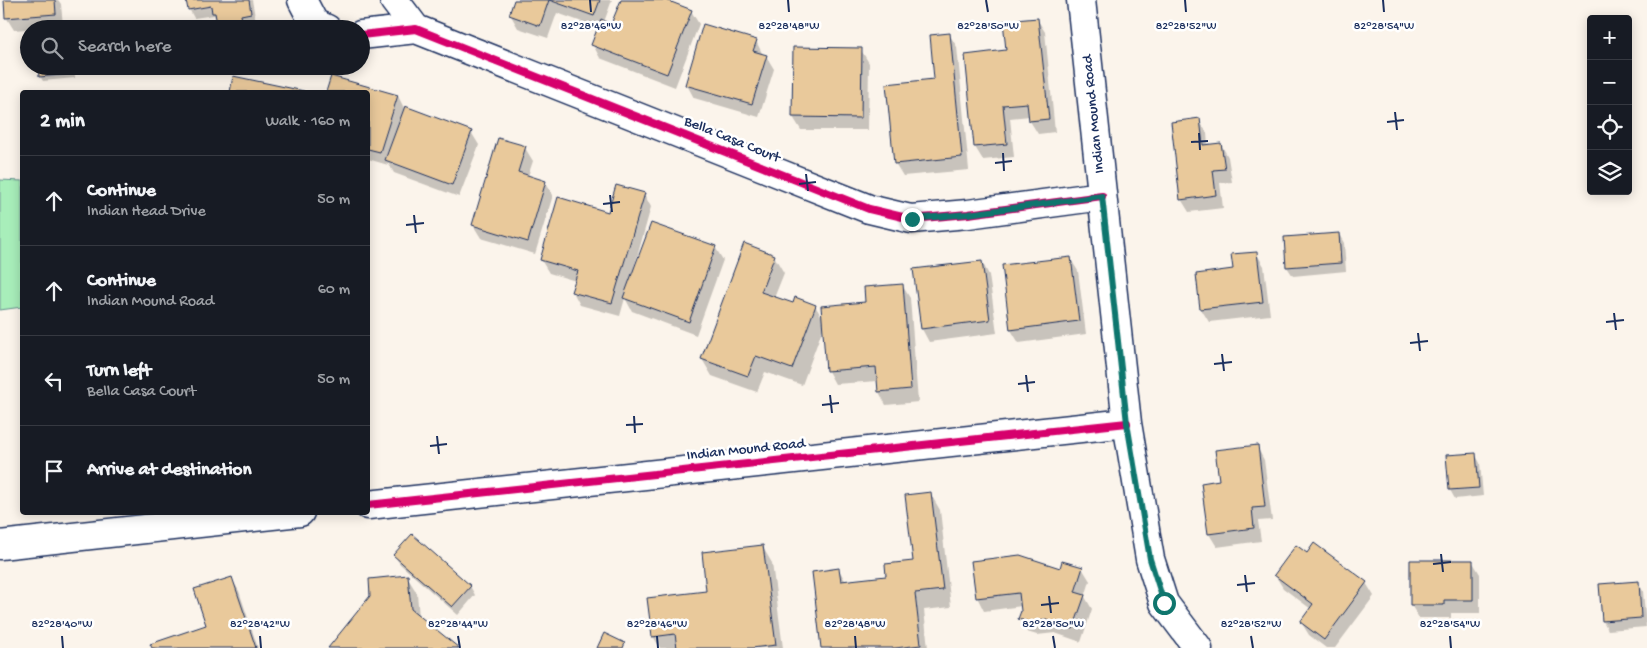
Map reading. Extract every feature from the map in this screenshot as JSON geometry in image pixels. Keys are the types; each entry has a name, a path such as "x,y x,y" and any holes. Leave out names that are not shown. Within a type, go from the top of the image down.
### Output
{"street":[{"path":"302,0 312,20"},
{"path":"394,0 416,29"},
{"name":"Indian Mound Road","path":"370,505 1127,423 1082,0"},
{"name":"Bella Casa Court","path":"370,34 416,29 869,209 912,219 968,214 1102,196"},
{"path":"1127,423 1150,559 1164,603 1198,648"},
{"path":"0,545 273,515"}],"green space":[{"path":"0,180 20,181 20,307 0,310"}],"building":[{"path":"4,0 55,0 56,14 5,18"},
{"path":"186,0 249,0 251,13 241,15 242,20 216,20 215,13 212,13 211,6 188,10"},
{"path":"514,0 549,0 540,26 509,15"},
{"path":"549,0 600,0 594,16"},
{"path":"621,0 666,0 692,10 667,74 591,45 601,19 611,24"},
{"path":"1038,18 1049,119 1029,121 1027,103 1003,105 1007,144 974,147 965,55 1006,50 1003,21"},
{"path":"703,24 757,40 753,51 767,55 752,104 685,85"},
{"path":"950,33 962,157 894,164 886,84 934,79 930,35"},
{"path":"793,47 862,48 861,118 792,117"},
{"path":"39,75 62,75 39,77"},
{"path":"233,76 299,90 230,90"},
{"path":"331,76 398,95 380,152 370,150 370,90 327,90"},
{"path":"405,106 472,131 452,185 385,160"},
{"path":"1200,118 1203,145 1221,143 1225,169 1213,170 1216,195 1180,200 1171,122"},
{"path":"498,138 526,146 518,172 546,181 528,242 472,225"},
{"path":"616,185 645,193 612,303 571,292 578,271 540,260 558,197 608,212"},
{"path":"651,223 716,246 689,322 623,298"},
{"path":"1339,233 1341,263 1286,267 1284,237"},
{"path":"744,243 775,255 761,292 793,303 795,297 816,305 792,369 756,356 748,376 701,359"},
{"path":"1257,252 1263,302 1200,309 1196,274 1233,269 1231,254"},
{"path":"1071,257 1079,321 1010,330 1002,265"},
{"path":"982,261 990,320 921,329 913,269"},
{"path":"903,284 911,389 878,392 876,367 826,371 821,306 865,302 864,287"},
{"path":"1258,445 1265,507 1252,508 1254,528 1208,534 1201,483 1219,480 1215,450"},
{"path":"1476,453 1479,488 1449,490 1446,455"},
{"path":"931,492 943,590 915,593 921,645 895,648 821,648 812,572 839,568 841,581 886,576 885,564 913,561 905,495"},
{"path":"412,534 471,586 452,607 393,555"},
{"path":"1314,543 1367,582 1324,640 1300,622 1313,604 1274,575 1296,545 1307,553"},
{"path":"763,545 776,645 752,648 677,648 675,634 652,637 647,598 706,591 702,552"},
{"path":"1020,555 1060,568 1062,561 1083,567 1075,592 1085,595 1073,629 1046,620 1029,622 1018,619 1021,611 1019,593 976,598 971,561"},
{"path":"1410,560 1473,560 1473,600 1444,600 1444,605 1410,605"},
{"path":"408,575 411,609 459,648 328,648 370,596 369,579"},
{"path":"232,577 256,648 152,648 150,644 206,625 194,589"},
{"path":"1639,581 1641,618 1602,621 1599,584"},
{"path":"604,633 625,643 623,648 597,648"}],"cycle path":[{"path":"370,34 416,29 869,209 911,219 968,214 1102,196"},
{"path":"370,505 1127,423"}],"route":[{"path":"912,219 968,214 1102,196 1127,423 1150,559 1164,603"}]}
